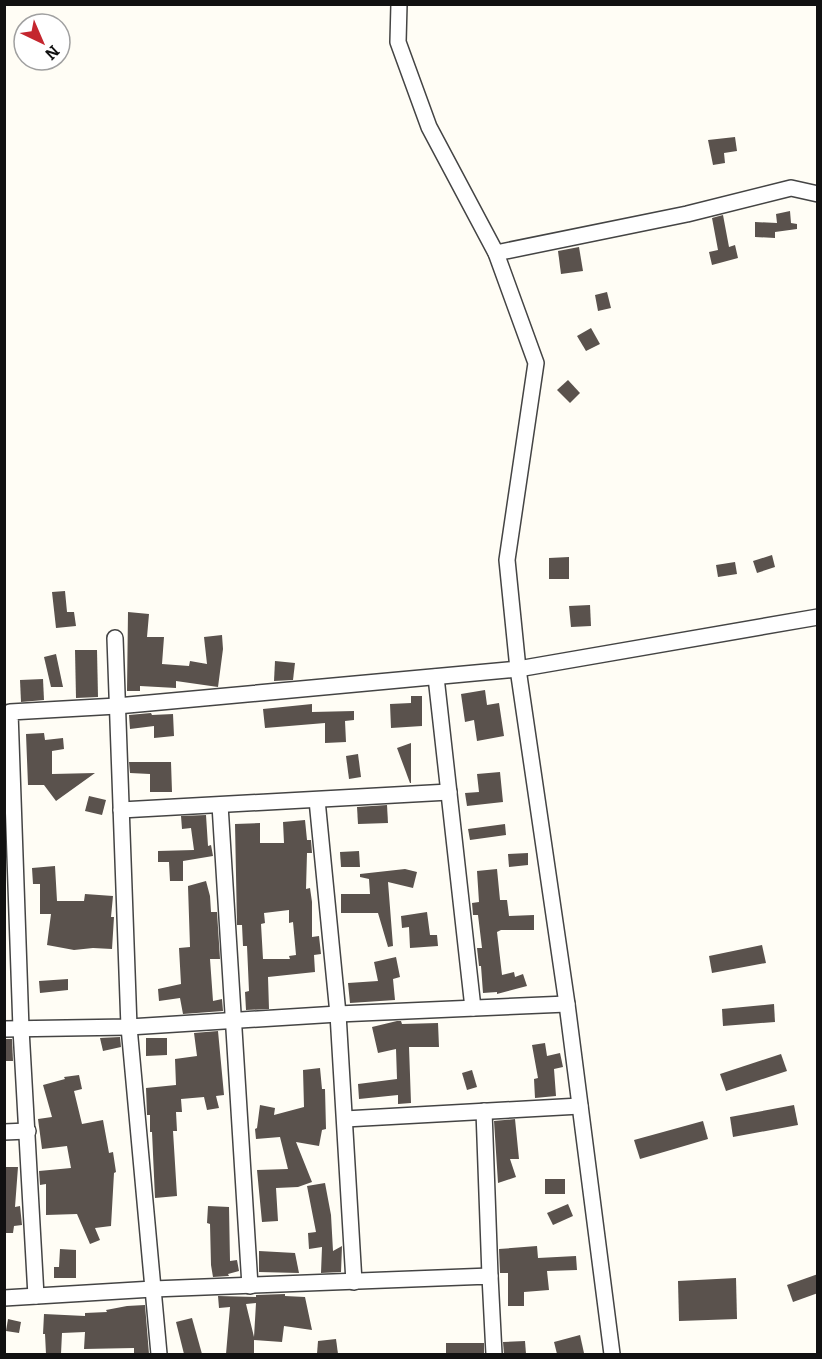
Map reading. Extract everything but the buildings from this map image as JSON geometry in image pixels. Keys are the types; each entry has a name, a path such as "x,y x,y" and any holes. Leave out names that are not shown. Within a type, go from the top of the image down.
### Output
{"street":[{"path":"399,4 398,42 429,127 496,253 536,363 507,560 518,669 567,1004 612,1354"},
{"path":"496,253 687,214 791,188 818,194"},
{"path":"36,1296 21,1029 10,712 117,706 518,669 818,617"},
{"path":"115,638 129,1027 159,1354"},
{"path":"436,677 473,1008"},
{"path":"121,810 449,792"},
{"path":"317,800 338,1014 354,1282"},
{"path":"220,805 250,1286"},
{"path":"4,1029 129,1027 338,1014 567,1004"},
{"path":"345,1119 580,1106"},
{"path":"484,1111 494,1354"},
{"path":"4,1132 28,1131"},
{"path":"4,1298 153,1289 490,1276"}]}
